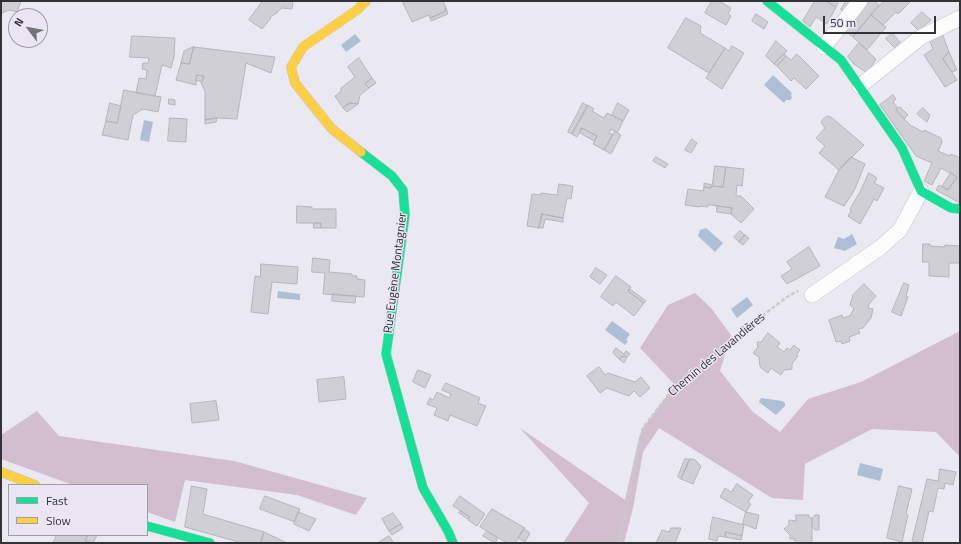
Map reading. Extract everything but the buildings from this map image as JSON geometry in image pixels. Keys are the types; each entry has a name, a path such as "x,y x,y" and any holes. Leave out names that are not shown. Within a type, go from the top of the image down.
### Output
{"street":[{"name":"Rue Eugène Montagnier","path":"366,1 357,10 303,47 291,67 295,83 332,129 392,176 404,190 405,215 386,354 423,488 448,531 453,543"},
{"path":"766,1 841,60 902,148 921,191 951,208 960,209"},
{"path":"824,47 860,1"},
{"path":"860,86 921,37 960,18"},
{"path":"806,292 881,247 900,230 921,191"},
{"path":"1,472 32,484"},
{"path":"148,526 210,543"}],"path":[{"name":"Chemin des Lavandières","path":"619,543 643,428 669,394 736,336 787,297 806,292"}],"shaded area":[{"path":"695,293 711,308 731,335 720,371 753,412 780,432 808,399 861,382 960,331 960,457 936,432 872,429 805,464 803,500 772,498 659,428 643,452 633,508 624,543 563,543 589,503 520,428 625,500 639,438 643,428 675,385 640,348 668,305"},
{"path":"37,411 59,436 234,461 367,498 356,515 297,495 185,480 175,522 148,512 148,484 70,484 1,459 1,435"}],"water":[{"path":"355,34 361,41 346,52 341,45"},
{"path":"773,75 792,93 792,98 790,100 786,100 784,103 764,85"},
{"path":"144,120 153,122 149,142 140,140"},
{"path":"706,228 723,243 715,252 698,236 700,230"},
{"path":"852,234 857,244 845,251 834,248 838,237 844,239"},
{"path":"278,291 300,294 300,300 277,298"},
{"path":"747,297 753,305 737,318 731,309"},
{"path":"612,321 630,334 625,345 605,330"},
{"path":"761,398 782,401 785,403 785,406 776,415 759,402"},
{"path":"860,463 883,469 880,481 857,475"}],"traffic: fast":[{"path":"767,1 841,60 902,148 921,191 951,208 960,209"},
{"path":"361,152 392,176 403,190 405,215 386,354 423,488 448,531 453,543"},
{"path":"148,526 210,543"}],"traffic: slow":[{"path":"361,152 332,129 295,83 291,67 303,47 357,10 366,1"},
{"path":"1,472 32,484"}]}
